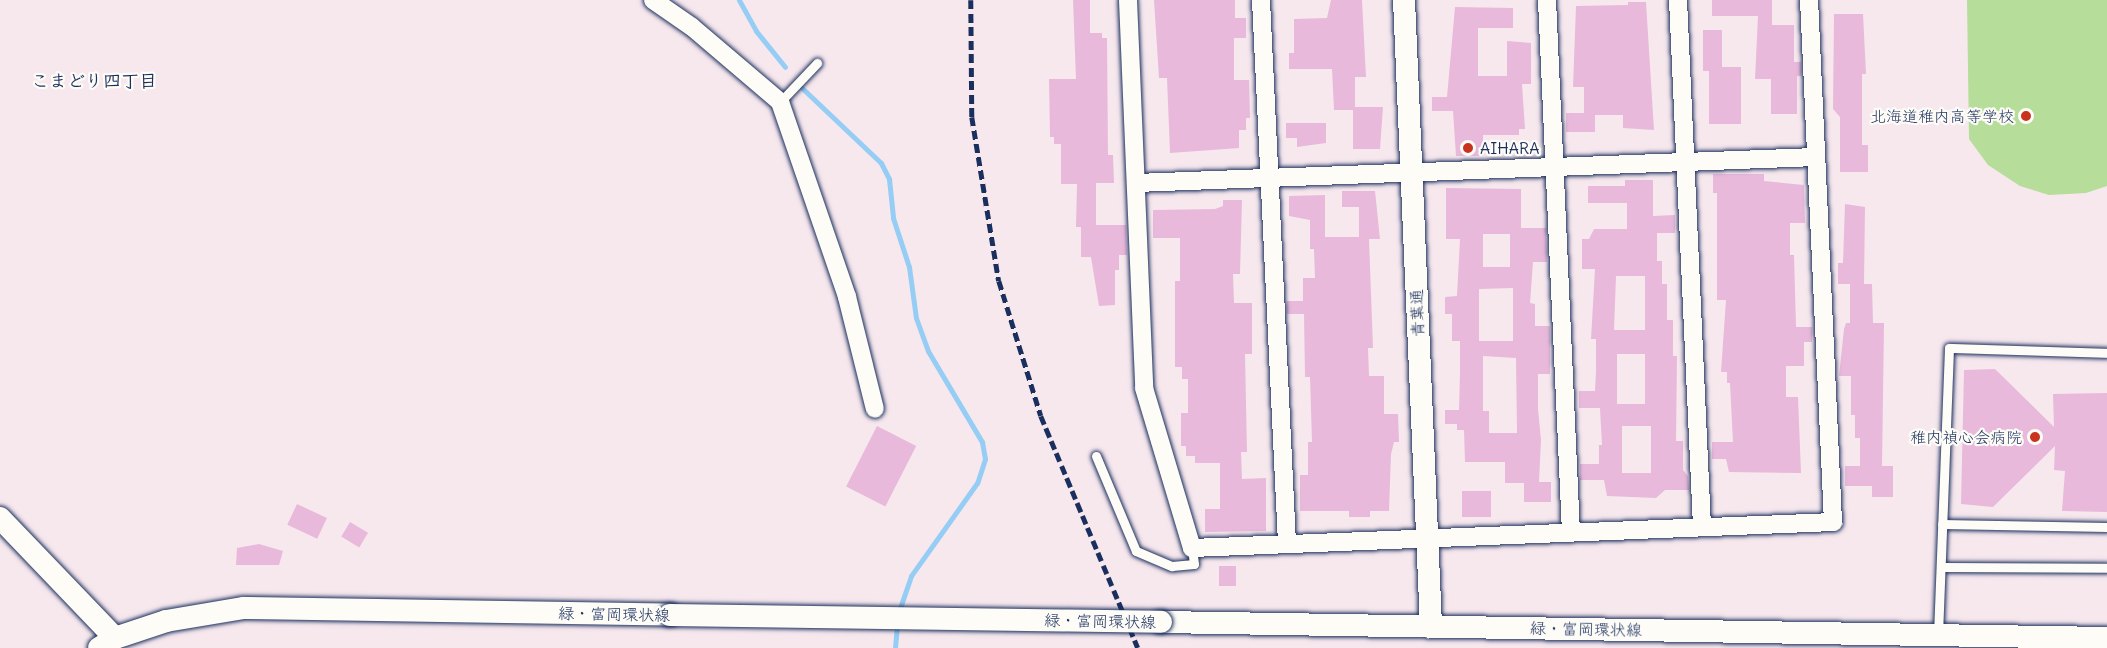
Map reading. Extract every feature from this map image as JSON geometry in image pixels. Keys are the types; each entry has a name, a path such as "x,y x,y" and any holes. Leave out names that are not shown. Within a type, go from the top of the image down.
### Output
{"street":[{"path":"653,0 692,27 780,102 847,297 875,409"},
{"path":"1128,0 1144,388 1192,548 1833,522 1809,0"},
{"path":"1261,0 1287,543"},
{"name":"青葉通","path":"1404,0 1431,627"},
{"path":"1547,0 1571,532"},
{"path":"1678,0 1702,526"},
{"path":"1136,183 1816,157"},
{"path":"0,518 112,645"},
{"name":"緑・富岡環状線","path":"112,645 166,621 244,608 2107,638"}],"lane":[{"path":"780,102 817,63"},
{"path":"1938,635 1949,348 2107,352"},
{"path":"1096,456 1136,551 1172,566 1194,564 1192,548"},
{"path":"1942,524 2107,527"},
{"path":"1941,567 2107,568"}],"green space":[{"name":"北海道稚内高等学校","path":"1967,0 2107,0 2107,186 2086,193 2049,195 2020,186 1988,165 1969,139"}],"building":[{"path":"1073,0 1090,0 1090,33 1102,33 1102,38 1107,38 1108,155 1113,155 1114,183 1096,183 1096,225 1126,225 1127,255 1119,255 1119,270 1115,270 1115,305 1099,306 1091,257 1081,257 1081,227 1076,227 1077,184 1061,184 1061,144 1054,144 1054,137 1050,137 1049,79 1076,79"},
{"path":"1154,0 1235,0 1235,18 1246,18 1246,38 1234,38 1234,80 1249,80 1250,118 1246,118 1246,130 1239,130 1239,148 1170,153 1167,78 1159,78"},
{"path":"1331,0 1362,0 1366,77 1355,77 1355,107 1383,107 1380,149 1353,149 1353,110 1334,110 1332,69 1289,69 1289,53 1294,53 1294,19 1327,18"},
{"path":"1712,0 1772,0 1772,25 1794,25 1794,62 1801,62 1801,76 1797,76 1797,114 1771,114 1771,79 1755,79 1758,16 1712,16"},
{"path":"1628,2 1646,2 1654,130 1623,128 1623,115 1595,115 1595,132 1566,132 1566,113 1584,113 1584,87 1573,87 1576,6 1628,5"},
{"path":"1455,7 1513,8 1513,28 1478,28 1478,76 1507,76 1507,41 1531,43 1531,84 1522,84 1525,129 1519,129 1519,135 1483,135 1483,156 1456,156 1453,111 1432,111 1432,97 1447,97"},
{"path":"1834,14 1863,14 1866,74 1862,74 1862,145 1868,145 1868,172 1840,172 1840,117 1833,109"},
{"path":"1703,30 1722,30 1722,67 1741,67 1741,124 1709,124 1709,71 1703,71"},
{"path":"1286,123 1326,123 1326,143 1297,147 1297,138 1286,138"},
{"path":"1713,174 1764,174 1764,181 1804,185 1805,223 1790,223 1790,255 1794,255 1796,327 1812,327 1812,342 1804,342 1804,366 1786,366 1786,397 1798,397 1801,473 1729,472 1726,459 1712,459 1712,442 1733,442 1730,383 1727,383 1727,372 1721,372 1726,300 1717,300 1717,193 1713,193"},
{"path":"1625,180 1653,180 1653,216 1675,215 1675,233 1657,233 1657,261 1662,261 1662,284 1667,284 1667,320 1673,320 1673,356 1677,356 1676,441 1683,441 1683,470 1688,476 1689,490 1665,490 1656,498 1607,496 1604,480 1580,480 1580,464 1599,464 1599,445 1602,445 1600,408 1579,408 1579,391 1595,391 1596,371 1596,339 1591,339 1595,269 1582,269 1582,239 1589,239 1594,229 1627,229 1627,203 1588,203 1588,186 1625,186","holes":["1616,276 1645,276 1645,330 1614,330","1617,354 1645,354 1645,404 1617,404","1622,426 1651,426 1651,473 1622,473"]},
{"path":"1446,188 1521,189 1521,228 1546,228 1547,262 1533,262 1530,303 1535,304 1535,326 1550,326 1550,374 1538,374 1538,409 1541,440 1539,482 1551,482 1551,502 1524,502 1524,483 1505,483 1505,462 1465,462 1464,430 1457,430 1457,424 1445,424 1445,410 1459,410 1460,373 1460,341 1452,341 1452,314 1445,314 1445,297 1457,296 1460,239 1446,239","holes":["1483,234 1510,234 1510,267 1483,267","1513,288 1513,341 1479,341 1479,289","1483,356 1516,358 1517,433 1489,433 1489,411 1483,411"]},
{"path":"1342,191 1375,191 1380,239 1369,239 1373,348 1368,348 1369,376 1384,376 1384,414 1398,414 1399,442 1394,442 1391,454 1389,511 1370,511 1370,517 1349,517 1349,511 1300,511 1300,475 1308,475 1308,442 1312,442 1310,377 1305,377 1304,314 1287,314 1287,301 1303,301 1303,278 1315,278 1314,249 1310,249 1310,220 1289,216 1289,196 1325,195 1325,237 1359,237 1359,207 1342,207"},
{"path":"1223,200 1242,200 1240,274 1233,274 1234,303 1252,303 1252,354 1245,354 1247,452 1241,452 1242,479 1266,478 1266,531 1205,532 1205,509 1220,509 1220,463 1195,463 1195,456 1186,456 1186,446 1181,446 1181,413 1188,413 1188,379 1182,379 1182,367 1175,367 1175,281 1180,281 1180,238 1153,238 1153,210 1215,209 1223,206"},
{"path":"1845,204 1865,207 1864,284 1872,284 1873,323 1884,323 1882,466 1893,466 1893,497 1872,497 1872,486 1845,486 1845,466 1860,466 1860,438 1855,438 1855,415 1851,415 1851,376 1839,376 1844,329 1846,323 1850,323 1850,284 1838,284 1838,263 1843,263"},
{"name":"稚内禎心会病院","path":"1995,369 2054,427 2053,394 2107,393 2107,512 2062,511 2065,471 2054,470 2055,446 1993,507 1961,504 1964,370"},
{"path":"877,426 916,446 885,507 846,487"},
{"path":"1462,491 1491,491 1491,517 1462,517"},
{"path":"297,504 327,518 317,539 287,525"},
{"path":"350,522 368,533 359,547 341,537"},
{"path":"259,544 283,551 279,565 236,565 237,548"},
{"path":"1219,566 1236,566 1236,586 1219,586"}],"waterway":[{"path":"739,0 756,31 785,67"},
{"path":"802,88 881,163 889,179 893,218 909,267 916,318 928,351 982,442 985,459 977,483 911,576 898,613"},
{"path":"895,648 897,623"}],"railway":[{"path":"971,0 972,117 999,281 1041,416 1138,648"}],"place":[{"name":"北海道稚内高等学校","path":"2026,116"},
{"name":"AIHARA","path":"1468,148"},
{"name":"稚内禎心会病院","path":"2035,437"}],"district":[{"name":"こまどり四丁目","path":"94,81"}]}
